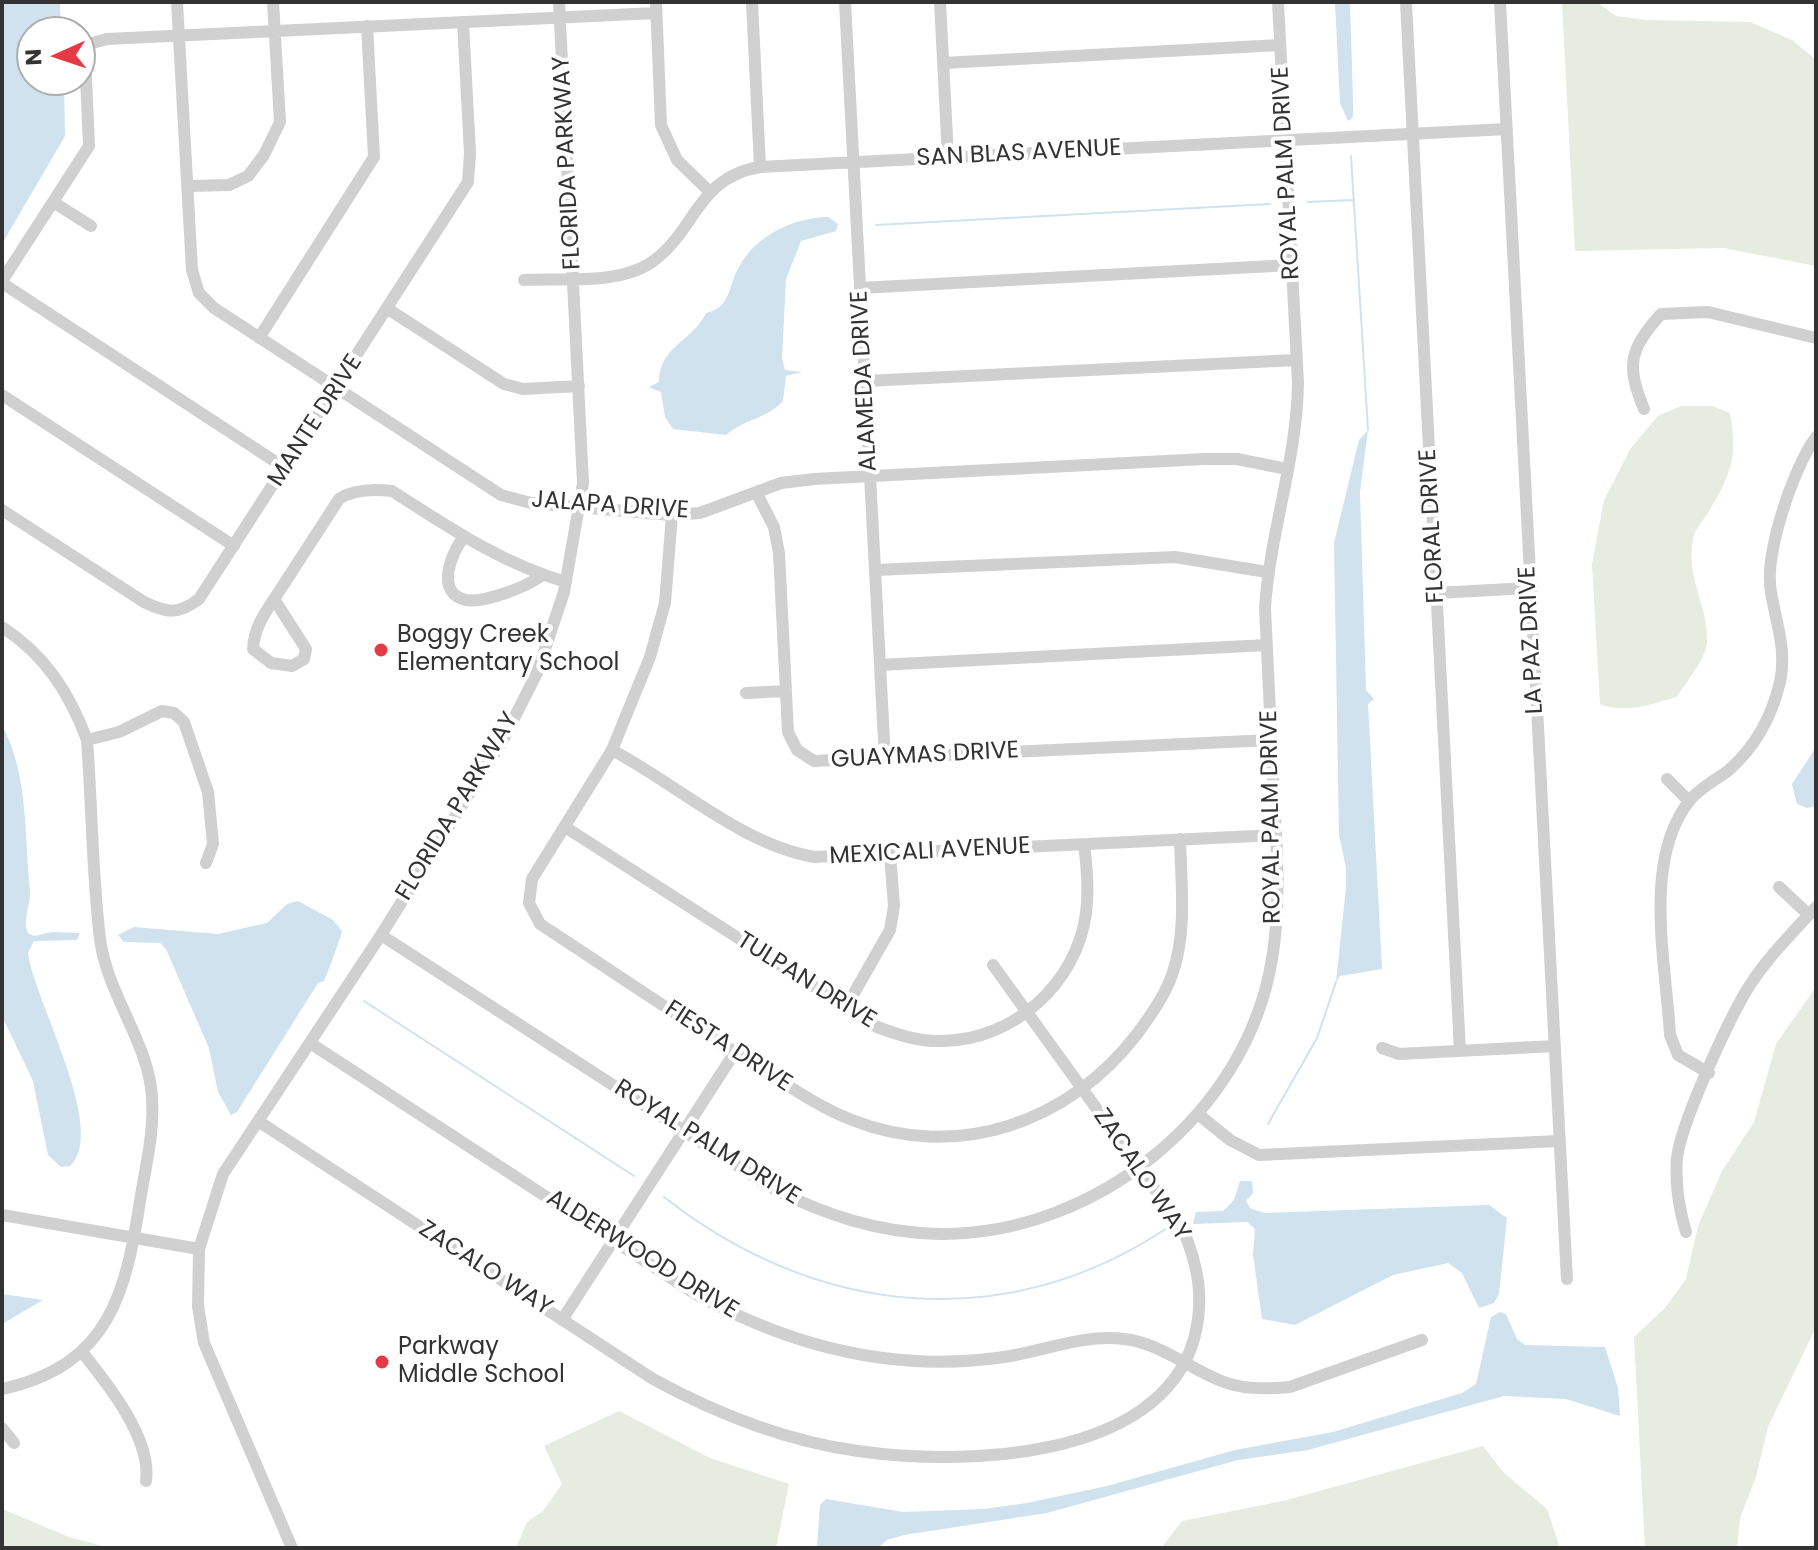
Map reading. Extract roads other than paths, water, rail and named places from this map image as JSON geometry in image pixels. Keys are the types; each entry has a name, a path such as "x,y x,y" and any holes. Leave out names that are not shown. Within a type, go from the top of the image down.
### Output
{"street":[{"name":"JALAPA DRIVE","path":"177,2 192,270 199,293 214,308 501,495 531,503 672,515 700,513 781,483 1205,459 1237,459 1287,469"},
{"path":"188,186 229,185 248,176 264,155 280,122 273,2"},
{"name":"FLORIDA PARKWAY","path":"292,1548 204,1343 198,1306 199,1249 223,1174 381,935 504,738 537,673 566,582 581,508 579,386 559,2"},
{"path":"752,2 760,167"},
{"name":"ALAMEDA DRIVE","path":"845,2 885,759"},
{"path":"940,2 948,157"},
{"name":"ROYAL PALM DRIVE","path":"381,935 798,1201 860,1225 940,1234 1022,1223 1083,1201 1138,1169 1198,1114 1227,1073 1262,1000 1272,961 1278,910 1267,572 1298,422 1278,2"},
{"name":"FLORAL DRIVE","path":"1406,2 1460,1051"},
{"name":"LA PAZ DRIVE","path":"1500,2 1567,1279"},
{"path":"285,468 2,282 89,146 85,55 89,44 107,39 560,17 656,7 661,125 677,160 709,191"},
{"name":"MANTE DRIVE","path":"2,510 144,602 167,613 184,610 199,599 338,388 468,182 470,153 463,22"},
{"path":"259,338 374,157 367,26"},
{"path":"943,63 1280,45"},
{"name":"SAN BLAS AVENUE","path":"524,280 618,275 651,263 709,191 740,171 760,167 1507,129"},
{"path":"53,202 91,226"},
{"path":"860,288 1292,265"},
{"path":"388,309 504,384 523,389 579,386"},
{"path":"1644,409 1633,382 1632,355 1640,338 1661,314 1708,312 1816,338"},
{"path":"865,381 1296,360"},
{"path":"2,395 234,546"},
{"path":"1709,1073 1678,1055 1670,1035 1661,866 1670,831 1689,801 1749,748 1775,700 1781,678 1782,642 1771,592 1771,551 1799,470 1816,437"},
{"path":"274,599 306,649 304,659 292,666 271,663 253,649 254,632 274,599 339,499 347,494 377,489 392,491 464,537 541,576 566,582"},
{"name":"GUAYMAS DRIVE","path":"756,492 774,527 779,553 788,732 797,750 814,761 1271,740"},
{"name":"FIESTA DRIVE","path":"672,515 665,603 650,657 612,750 532,879 528,894 534,916 735,1052 840,1115 880,1129 955,1136 1009,1126 1040,1114 1083,1090 1119,1057 1152,1014 1173,971 1181,918 1180,839"},
{"path":"464,537 448,560 449,581 456,595 466,600 525,588 541,576"},
{"path":"875,570 1175,557 1267,572"},
{"path":"1436,593 1529,588"},
{"path":"2,627 29,644 54,674 75,708 87,740 100,940 111,986 139,1046 151,1087 151,1134 135,1236 128,1275 117,1303 82,1352 50,1372 2,1389"},
{"path":"880,665 1267,645"},
{"path":"746,693 786,691"},
{"path":"87,740 119,732 162,711 174,713 184,722 208,792 213,844 206,863"},
{"name":"MEXICALI AVENUE","path":"612,750 659,775 758,840 785,852 814,857 1276,835"},
{"path":"1667,779 1689,801"},
{"name":"TULPAN DRIVE","path":"565,827 845,1009 877,1027 907,1037 942,1041 968,1039 999,1029 1028,1012 1063,975 1081,936 1087,912 1084,845"},
{"path":"845,1009 890,930 894,906 890,854"},
{"path":"1686,1232 1680,1215 1677,1160 1684,1132 1745,993 1772,955 1812,911 1779,887"},
{"name":"ZACALO WAY","path":"258,1121 653,1379 708,1409 778,1434 831,1445 926,1456 1034,1449 1096,1434 1129,1420 1166,1390 1187,1363 1199,1315 1198,1269 1182,1227 993,965"},
{"name":"ALDERWOOD DRIVE","path":"310,1043 724,1310 819,1347 878,1358 957,1361 1003,1357 1108,1337 1153,1345 1226,1383 1267,1389 1290,1387 1422,1340"},
{"path":"1382,1048 1399,1054 1555,1046"},
{"path":"562,1320 735,1052"},
{"path":"1198,1114 1230,1140 1259,1155 1559,1141"},
{"path":"2,1215 199,1249"},
{"path":"82,1352 116,1393 148,1466 146,1481"},
{"path":"2,1428 14,1443"}],"water":[{"path":"2,2 60,2 60,16 16,16 16,96 64,96 65,136 2,244"},
{"path":"1335,2 1350,2 1353,117 1348,121 1340,103"},
{"path":"828,217 838,224 836,231 801,241 786,279 782,358 785,370 802,372 786,376 783,401 726,435 673,429 665,417 661,392 649,387 659,382 661,370 671,351 694,330 706,313 725,301 739,267 765,237 789,225"},
{"path":"1368,430 1360,492 1366,690 1374,699 1368,704 1382,969 1340,976 1336,982 1346,868 1339,835 1334,543 1359,440"},
{"path":"2,725 17,764 24,806 30,890 26,922 28,933 34,936 52,932 80,933 77,940 34,941 28,953 66,1063 81,1124 80,1149 70,1166 61,1167 48,1155 33,1081 2,1016"},
{"path":"1816,747 1816,806 1807,808 1797,804 1792,784"},
{"path":"298,901 333,920 342,931 324,981 318,983 237,1112 231,1115 218,1092 209,1048 166,949 160,943 124,942 118,935 134,927 218,934 267,923 287,904"},
{"path":"1240,1181 1252,1181 1253,1193 1246,1201 1250,1208 1264,1213 1489,1205 1507,1218 1499,1294 1494,1303 1479,1308 1462,1273 1448,1263 1393,1275 1295,1325 1262,1319 1253,1255 1255,1229 1247,1222 1193,1224 1196,1212 1223,1211 1234,1200"},
{"path":"2,1294 43,1300 2,1324"},
{"path":"1500,1312 1506,1314 1517,1339 1525,1345 1605,1347 1618,1388 1620,1416 1566,1399 1504,1396 1308,1450 1238,1460 1047,1513 904,1535 887,1540 878,1548 817,1548 820,1505 826,1499 903,1512 984,1509 1027,1503 1107,1486 1235,1450 1333,1432 1462,1393 1476,1384 1491,1317"}],"waterway":[{"path":"1351,156 1368,430"},
{"path":"1308,202 1354,200"},
{"path":"876,225 1270,204"},
{"path":"1268,1124 1317,1038 1336,982"},
{"path":"364,1001 634,1176"},
{"path":"664,1197 722,1237 783,1267 847,1288 911,1298 976,1297 1041,1286 1105,1263 1167,1228"}],"place":[{"name":"Boggy Creek Elementary School","path":"381,650"},
{"name":"Parkway Middle School","path":"382,1362"}]}
